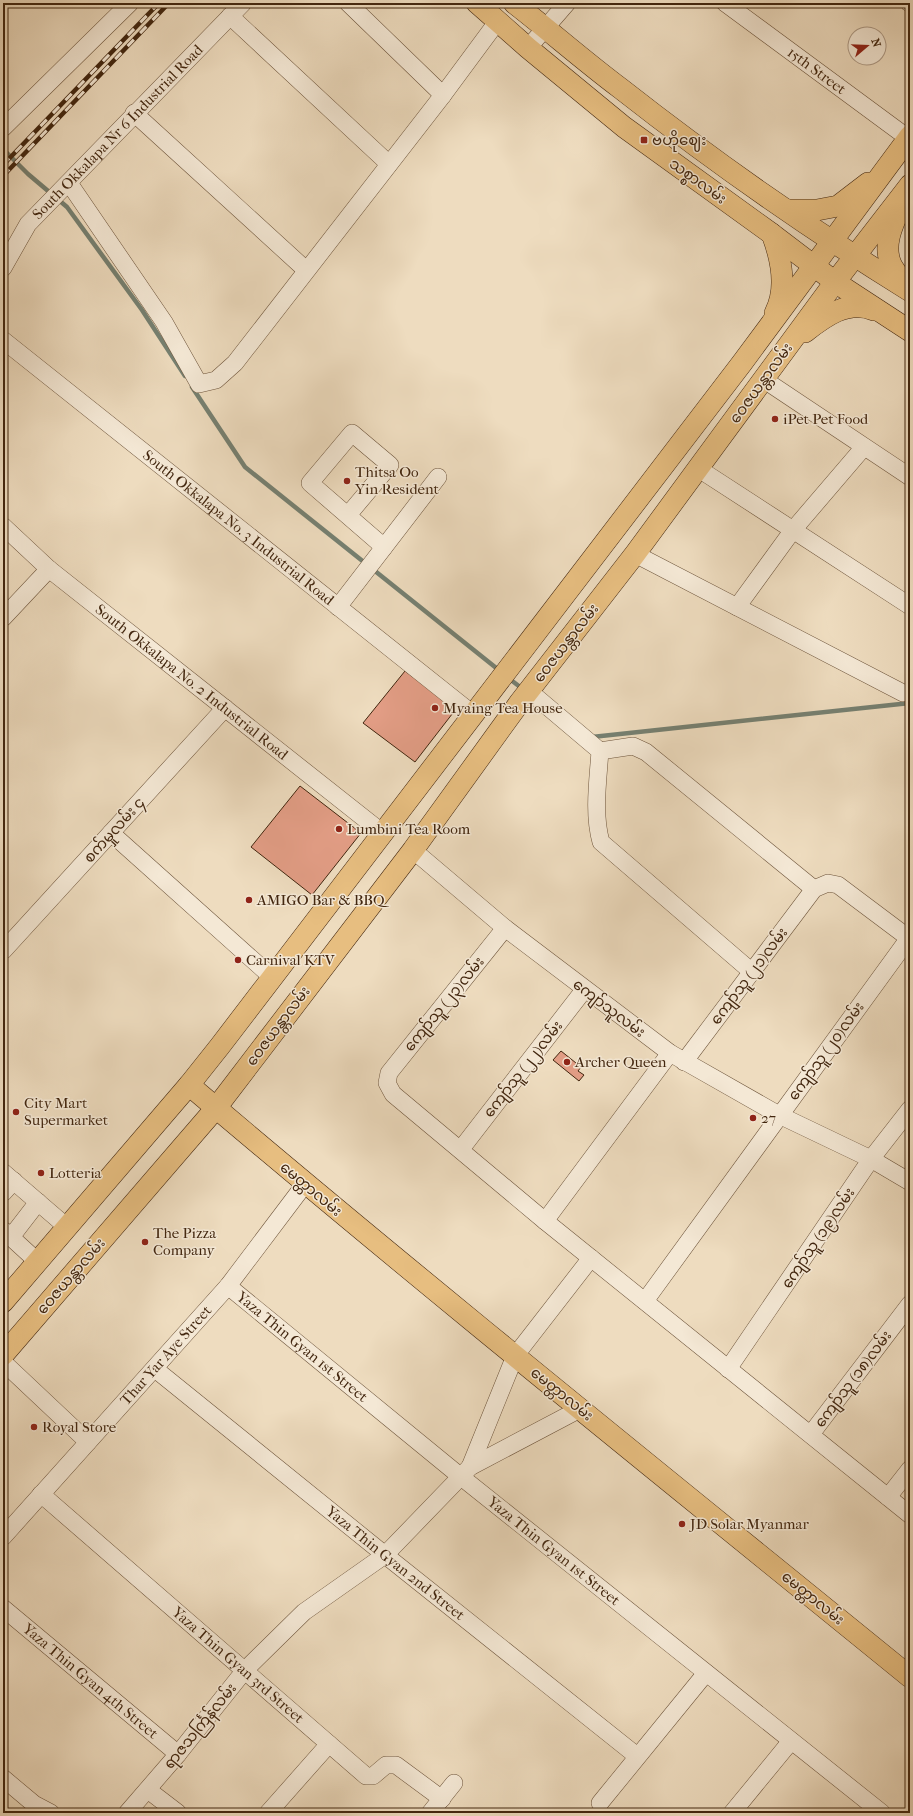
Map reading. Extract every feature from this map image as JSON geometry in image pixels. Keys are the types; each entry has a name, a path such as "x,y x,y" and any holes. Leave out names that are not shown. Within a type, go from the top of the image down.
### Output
{"main road":[{"name":"သစ္စာလမ်း","path":"477,3 497,22 624,127 772,234 835,282 910,331"},
{"name":"သစ္စာလမ်း","path":"514,3 547,28 619,88 788,210 855,256 909,290"},
{"name":"ဝေဇယန္တာလမ်း","path":"3,1302 189,1085 384,834 764,332 834,242 909,137"},
{"path":"788,210 817,210 838,206 856,193 890,162"},
{"name":"ဝေဇယန္တာလမ်း","path":"3,1355 216,1108 413,850 529,691 635,554 835,282 910,184"},
{"path":"909,290 891,263 888,250 891,227 910,188"},
{"path":"764,332 779,304 782,280 779,254 772,234"},
{"path":"786,348 822,319 842,308 867,307 882,314"},
{"path":"577,579 600,599"},
{"name":"မေတ္တာလမ်း","path":"189,1085 305,1184 910,1677"}],"street":[{"path":"3,128 130,3"},
{"name":"South Okkalapa Nr 6 Industrial Road","path":"3,268 28,224 69,183 134,113 243,3"},
{"path":"348,3 443,95"},
{"path":"528,48 547,28 566,3"},
{"name":"15th Street","path":"725,3 909,137"},
{"path":"230,16 389,164"},
{"path":"69,183 164,322 199,384 216,380 235,363 443,95 497,22"},
{"path":"134,113 306,270"},
{"name":"South Okkalapa No. 3 Industrial Road","path":"3,340 474,715"},
{"path":"763,380 910,477"},
{"path":"348,516 390,465 352,433 310,483 348,516 384,546"},
{"path":"737,607 793,530 864,447"},
{"path":"699,468 910,606"},
{"path":"338,607 438,477"},
{"name":"South Okkalapa No. 2 Industrial Road","path":"3,526 49,569 384,834"},
{"path":"635,554 903,693"},
{"path":"3,618 49,569"},
{"path":"529,691 600,752"},
{"name":"စက်မှုလမ်း ၄","path":"3,951 225,708"},
{"path":"600,752 633,746 646,752 814,889 828,883 838,885 910,938"},
{"path":"600,752 598,831 601,842 752,972"},
{"path":"111,833 272,978"},
{"name":"ကျော်သူလမ်း","path":"413,850 505,928 584,990 670,1053 779,1115 872,1159 910,1182"},
{"name":"ကျော်သူ (၂၁)လမ်း","path":"684,1062 814,889"},
{"name":"ကျော်သူ (၂၃)လမ်း","path":"461,1149 393,1094 387,1083 389,1073 505,928"},
{"name":"ကျော်သူ (၂၀)လမ်း","path":"645,1302 779,1115 910,938"},
{"name":"ကျော်သူ (၂၂)လမ်း","path":"461,1149 584,990"},
{"path":"545,1221 670,1053"},
{"name":"ကျော်သူ (၁၉)လမ်း","path":"728,1369 872,1159 910,1109"},
{"path":"461,1149 545,1221 910,1515"},
{"path":"7,1182 38,1202 68,1227"},
{"name":"Thar Yar Aye Street","path":"3,1537 228,1286 305,1184"},
{"path":"38,1202 7,1233 38,1262"},
{"path":"465,1471 515,1356 591,1258"},
{"name":"Yaza Thin Gyan 1st Street","path":"228,1286 465,1471 706,1673 882,1813"},
{"name":"ကျော်သူ (၁၈)လမ်း","path":"811,1434 910,1304"},
{"path":"3,1362 88,1442"},
{"name":"Yaza Thin Gyan 2nd Street","path":"155,1369 637,1756"},
{"path":"465,1471 580,1409"},
{"path":"888,1497 910,1469"},
{"name":"ရာဇသင်္ကြန်လမ်း","path":"127,1813 178,1754 245,1670 304,1612 385,1555 465,1471"},
{"name":"Yaza Thin Gyan 3rd Street","path":"41,1494 366,1776 373,1776 386,1765 396,1765 442,1799"},
{"name":"Yaza Thin Gyan 4th Street","path":"3,1608 178,1754"},
{"path":"600,1803 706,1673"},
{"path":"732,1813 791,1741"},
{"path":"268,1813 329,1744"},
{"path":"3,1778 34,1804 51,1813"},
{"path":"430,1813 454,1783"},
{"path":"148,1790 178,1813"}],"building":[{"path":"405,671 456,709 415,762 363,723"},
{"path":"300,786 361,833 312,895 251,847"},
{"path":"561,1051 581,1067 578,1071 584,1075 579,1081 553,1060"}],"waterway":[{"path":"3,149 28,174 67,207 142,310 185,376"},
{"path":"192,387 245,467 500,671"},
{"path":"507,677 524,690"},
{"path":"592,737 910,703"}],"railway":[{"path":"3,165 159,3"},
{"path":"3,176 169,3"}],"place":[{"name":"ဗဟိုဈေး","path":"644,140"},
{"name":"iPet Pet Food","path":"775,419"},
{"name":"Thitsa Oo Yin Resident","path":"347,481"},
{"name":"Myaing Tea House","path":"435,708"},
{"name":"Lumbini Tea Room","path":"339,829"},
{"name":"AMIGO Bar & BBQ","path":"249,900"},
{"name":"Carnival KTV","path":"238,960"},
{"name":"Archer Queen","path":"567,1062"},
{"name":"City Mart Supermarket","path":"16,1112"},
{"name":"27","path":"753,1118"},
{"name":"Lotteria","path":"41,1173"},
{"name":"The Pizza Company","path":"145,1242"},
{"name":"Royal Store","path":"34,1427"},
{"name":"JD Solar Myanmar","path":"682,1524"}]}
